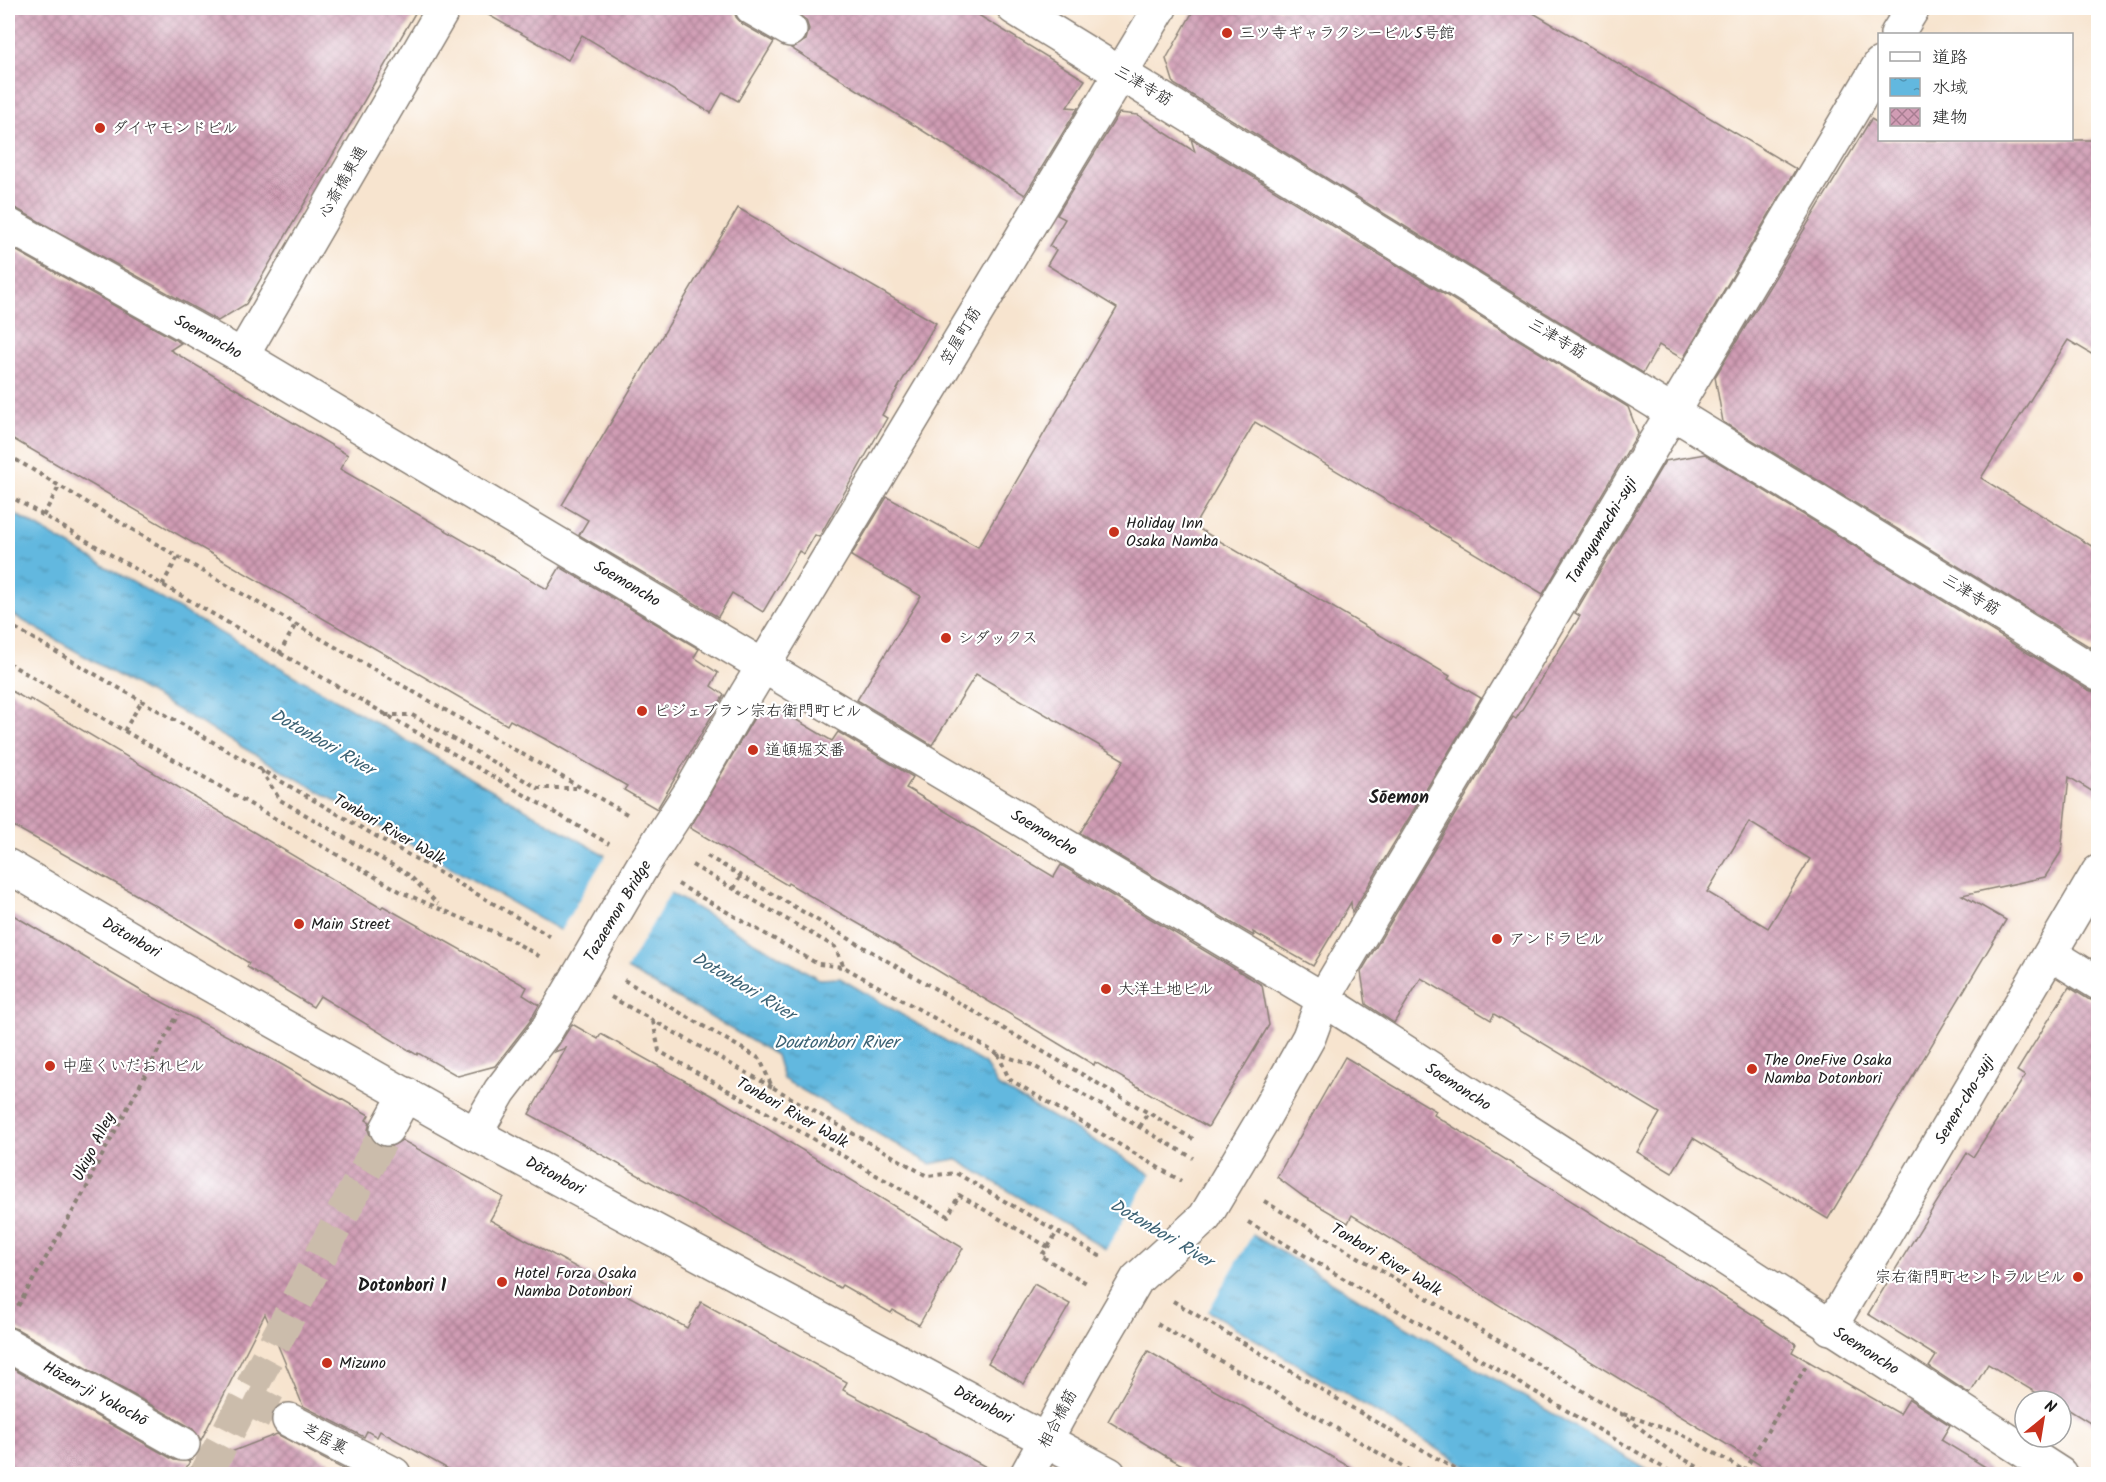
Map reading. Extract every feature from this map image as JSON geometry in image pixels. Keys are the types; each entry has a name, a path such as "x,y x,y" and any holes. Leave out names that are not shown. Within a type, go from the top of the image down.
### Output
{"street":[{"name":"心斎橋東通","path":"242,356 444,8"},
{"path":"752,8 790,30"},
{"name":"三津寺筋","path":"1014,8 1674,410 2098,674"},
{"name":"笠屋町筋","path":"691,791 764,665 1160,8"},
{"path":"1898,33 1913,8"},
{"name":"Tamayamachi-suji","path":"1262,1121 1309,1037 1323,999 1878,67"},
{"name":"Soemoncho","path":"8,225 242,356 1323,999 1830,1328 2060,1474"},
{"name":"Tazaemon Bridge","path":"475,1134 500,1091 546,1031 643,865 691,791"},
{"name":"Dōtonbori","path":"8,866 198,978 475,1134 1109,1474"},
{"name":"Senen-cho-suji","path":"1830,1328 2098,872"},
{"path":"2051,954 2098,983"},
{"path":"387,1130 406,1094"},
{"name":"相合橋筋","path":"1028,1474 1137,1279 1205,1217 1262,1121"},
{"name":"Hōzen-ji Yokochō","path":"10,1330 183,1443"},
{"name":"芝居裏","path":"289,1420 394,1474"}],"path":[{"path":"8,455 178,557 579,789 616,808"},
{"path":"43,516 60,485"},
{"path":"8,495 611,845"},
{"path":"162,585 178,557"},
{"name":"Tonbori River Walk","path":"8,624 556,940"},
{"path":"279,654 296,624"},
{"name":"Tonbori River Walk","path":"8,663 401,892 441,907 508,938 544,958"},
{"path":"124,731 142,701"},
{"path":"384,714 412,715 538,788 579,789"},
{"name":"Tonbori River Walk","path":"260,769 280,800 409,875 441,907"},
{"path":"707,856 1196,1140"},
{"path":"688,863 835,947 844,967"},
{"path":"734,889 741,875"},
{"path":"673,881 818,964 844,967 998,1054 1032,1065 1201,1163"},
{"name":"Tonbori River Walk","path":"617,976 760,1059 772,1087"},
{"name":"Ukiyo Alley","path":"10,1330 198,978"},
{"path":"610,997 653,1022"},
{"name":"Tonbori River Walk","path":"653,1022 671,1029 927,1176 956,1173 1101,1257"},
{"name":"Tonbori River Walk","path":"653,1022 659,1051 937,1210 948,1216 959,1195 1048,1247"},
{"path":"998,1054 1009,1079 1156,1166"},
{"path":"1140,1127 1148,1112"},
{"name":"Tonbori River Walk","path":"1262,1200 1620,1413 1670,1450 1710,1474"},
{"path":"1257,1227 1674,1474"},
{"path":"1057,1232 1041,1257 1092,1286"},
{"path":"1203,1320 1463,1474"},
{"path":"1152,1321 1415,1474"},
{"path":"1744,1472 1830,1328"},
{"name":"Tonbori River Walk","path":"1620,1413 1683,1435 1750,1474"}],"water":[{"name":"Doutonbori River","path":"8,510 819,979 840,978 985,1064 998,1086 1105,1147 1654,1474 1479,1474 956,1159 930,1164 783,1079 776,1055 8,612"}],"pier":[{"path":"607,853 672,890 625,972 559,933"},
{"path":"1152,1172 1254,1232 1206,1315 1104,1253"}],"building":[{"path":"8,8 418,8 246,304 218,321 8,206"},
{"path":"476,8 733,8 742,24 774,42 738,101 723,92 711,113 582,35 568,60"},
{"path":"789,8 967,8 1085,80 1067,107 1078,108 1025,195 791,48 806,40 809,29 806,20"},
{"path":"1195,8 1525,8 1796,169 1683,359 1659,345 1643,373 1174,84 1166,59"},
{"path":"1119,113 1138,115 1195,152 1191,139 1628,407 1638,433 1543,594 1255,422 1194,526 1450,676 1448,679 1481,698 1352,913 1351,902 1313,966 1253,932 1254,936 1080,833 1124,760 976,674 932,745 857,700 921,596 851,556 887,497 978,547 1117,308 1047,265 1056,250 1049,246 1065,219 1057,215"},
{"path":"1871,119 1878,123 1878,141 2098,140 2098,358 2068,340 1981,478 2098,550 2098,652 1723,422 1715,377"},
{"path":"738,208 936,323 882,415 887,418 819,537 815,535 804,554 799,551 763,612 732,593 718,617 579,535 588,520 562,505"},
{"path":"8,246 181,343 170,350 348,455 340,469 547,589 560,567 699,649 694,657 718,673 711,686 724,695 657,809 624,790 627,786 549,741 510,720 507,725 8,436"},
{"path":"1705,454 2088,690 2098,693 2098,795 2069,777 2061,852 2045,877 1962,895 2006,920 1828,1219 1693,1138 1672,1173 1637,1152 1660,1113 1494,1014 1491,1020 1421,978 1394,1023 1366,1004 1361,972 1513,717 1516,719 1580,616 1575,613 1665,461","holes":["1749,822 1810,859 1768,928 1707,892"]},
{"path":"8,689 29,701 30,699 381,908 383,906 527,987 523,995 539,1005 530,1021 495,1066 458,1076 418,1053 417,1055 320,996 313,1007 247,967 249,963 176,917 8,823"},
{"path":"778,709 832,741 838,732 913,777 906,788 1054,877 1061,865 1262,985 1269,1025 1208,1127 1095,1062 1094,1065 892,943 690,828 755,716"},
{"path":"8,912 143,992 279,1063 369,1115 366,1120 370,1122 368,1130 371,1138 378,1145 388,1148 402,1140 503,1197 490,1220 687,1328 701,1302 847,1382 843,1390 999,1474 457,1474 380,1431 377,1437 367,1431 364,1437 303,1406 265,1314 201,1440 192,1428 8,1326"},
{"path":"2069,987 2088,999 2098,1002 2098,1428 2073,1412 2073,1389 2030,1389 1988,1364 1970,1394 1929,1367 1936,1356 1868,1314 1967,1153 1973,1157 2025,1076 2017,1071"},
{"path":"572,1024 598,1039 601,1034 723,1102 963,1248 919,1325 893,1310 891,1313 842,1285 840,1288 529,1114 566,1048 554,1052"},
{"path":"1345,1057 1436,1111 1434,1115 1763,1321 1796,1344 1792,1352 1900,1414 1909,1399 1950,1425 1941,1440 1997,1474 1775,1474 1352,1215 1348,1223 1304,1197 1277,1177"},
{"path":"1034,1284 1070,1304 1024,1384 988,1363"},
{"path":"1148,1351 1362,1474 1199,1474 1164,1455 1108,1421"},
{"path":"8,1366 174,1460 190,1461 185,1470 277,1434 347,1471 346,1474 8,1474"}],"tunnel":[{"path":"206,1474 387,1129"},
{"path":"246,1398 289,1420"}],"place":[{"name":"三ツ寺ギャラクシービル5号館","path":"1227,33"},
{"name":"ダイヤモンドビル","path":"100,128"},
{"name":"Holiday Inn Osaka Namba","path":"1114,532"},
{"name":"シダックス","path":"946,638"},
{"name":"ピジェブラン宗右衛門町ビル","path":"642,711"},
{"name":"道頓堀交番","path":"753,750"},
{"name":"Main Street","path":"299,924"},
{"name":"アンドラビル","path":"1497,939"},
{"name":"大洋土地ビル","path":"1106,989"},
{"name":"中座くいだおれビル","path":"50,1066"},
{"name":"The OneFive Osaka Namba Dotonbori","path":"1752,1069"},
{"name":"宗右衛門町セントラルビル","path":"2078,1277"},
{"name":"Hotel Forza Osaka Namba Dotonbori","path":"502,1282"},
{"name":"Mizuno","path":"327,1363"}],"district":[{"name":"Sōemon","path":"1399,798"},
{"name":"Dotonbori 1","path":"402,1286"}],"water label":[{"name":"Dotonbori River","path":"322,743"},
{"name":"Dotonbori River","path":"743,987"},
{"name":"Dotonbori River","path":"1161,1234"}]}
